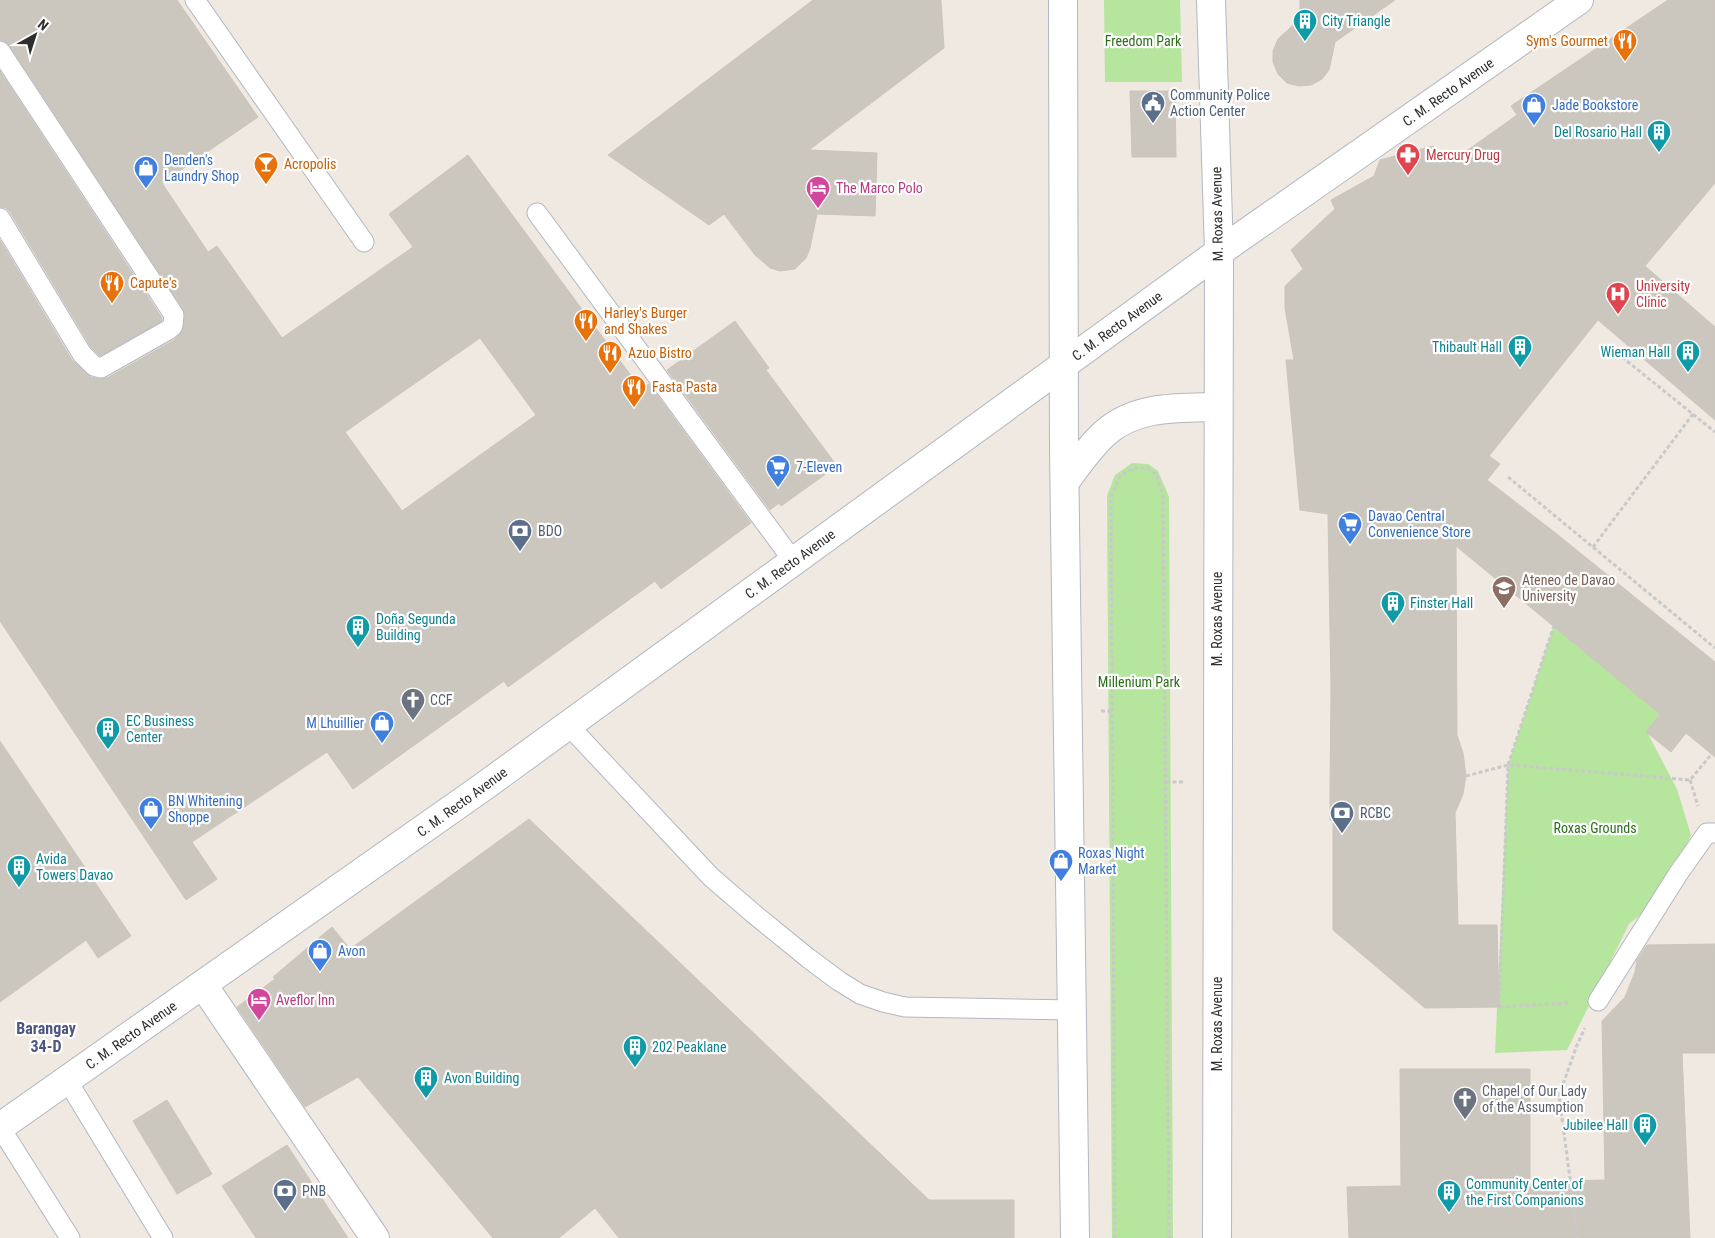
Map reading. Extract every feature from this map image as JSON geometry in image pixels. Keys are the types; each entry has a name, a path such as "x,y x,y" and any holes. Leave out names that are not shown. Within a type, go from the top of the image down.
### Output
{"main road":[{"path":"1063,0 1065,482 1075,1238"},
{"name":"M. Roxas Avenue","path":"1211,0 1219,252 1216,1238"},
{"name":"C. M. Recto Avenue","path":"0,1127 568,725 1219,252 1579,0"},
{"path":"1065,482 1105,433 1132,417 1159,409 1218,407"},
{"path":"203,985 375,1238"}],"lane":[{"path":"195,0 364,242"},
{"path":"0,51 174,315 172,326 101,368 94,366 82,354 0,218"},
{"path":"537,213 794,562"},
{"path":"568,725 711,876 808,958 860,994 905,1007 1072,1010"},
{"path":"1598,1001 1678,874 1707,833 1715,833"},
{"path":"67,1080 162,1238"},
{"path":"0,1127 70,1238"}],"path":[{"path":"1612,349 1715,432"},
{"path":"1593,547 1693,414"},
{"path":"1115,1238 1111,496 1120,476 1133,468 1147,468 1156,474 1164,496 1169,1238"},
{"path":"1508,477 1715,648"},
{"path":"1554,625 1508,765 1499,1006 1598,1001 1577,1045 1559,1096 1578,1238"},
{"path":"1466,776 1508,765 1690,780 1710,756"}],"green space":[{"name":"Freedom Park","path":"1104,0 1180,0 1182,82 1105,82"},
{"name":"Millenium Park","path":"1132,463 1148,464 1158,471 1169,497 1173,1238 1112,1238 1107,496 1115,475"},
{"name":"Roxas Grounds","path":"1554,625 1660,714 1647,732 1677,789 1691,835 1662,897 1629,924 1567,1050 1495,1053 1508,765"}],"building":[{"path":"0,0 177,0 258,117 162,183 208,252 217,246 282,338 413,247 389,214 468,155 641,389 649,384 751,523 661,589 655,581 508,687 504,681 353,789 327,752 192,842 217,879 186,900 0,621 0,240 72,360 91,377 107,378 174,340 183,331 185,316 183,309 9,45 5,41 0,40","holes":["480,338 536,415 402,511 345,432"]},
{"path":"813,0 941,0 944,48 809,150 877,153 875,216 817,214 806,258 795,269 780,271 770,268 755,255 724,214 709,225 608,155"},
{"name":"City Triangle","path":"1300,0 1395,0 1335,42 1329,70 1322,79 1311,85 1299,86 1287,83 1278,74 1273,62 1273,51 1278,39 1300,19"},
{"name":"Finster Hall","path":"1668,0 1715,0 1715,183 1645,266 1715,327 1715,420 1598,320 1489,456 1500,464 1487,480 1715,662 1715,757 1686,733 1671,752 1646,732 1660,714 1456,546 1457,735 1463,753 1466,776 1463,794 1455,813 1458,925 1497,925 1499,1007 1425,1008 1333,930 1333,820 1330,820 1331,688 1328,514 1300,510 1286,360 1294,360 1285,308 1285,286 1303,269 1291,250 1335,209 1331,200 1374,176 1380,160 1433,146 1451,162 1517,115 1511,106"},
{"path":"0,71 162,318 162,321 100,356 91,347 10,212 6,208 0,207"},
{"name":"Community Police Action Center","path":"1130,91 1175,91 1176,157 1132,157"},
{"path":"735,321 769,368 766,370 837,466 781,506 779,503 770,510 667,370"},
{"path":"0,741 131,936 98,958 86,940 0,1002"},
{"name":"202 Peaklane","path":"529,819 929,1200 1014,1200 1014,1238 619,1238 595,1208 559,1238 493,1238 358,1077 305,1107 237,1007 275,979 273,977 332,927 350,949"},
{"path":"1715,944 1715,1053 1682,1053 1690,1238 1349,1238 1347,1187 1401,1186 1400,1069 1530,1069 1530,1182 1605,1180 1602,1021 1625,997 1635,972 1637,960 1647,945"},
{"path":"167,1100 212,1174 177,1194 133,1121"},
{"name":"PNB","path":"287,1145 348,1238 256,1238 222,1186"}],"place":[{"name":"City Triangle","path":"1305,42"},
{"name":"Sym's Gourmet","path":"1625,62"},
{"name":"Community Police Action Center","path":"1153,124"},
{"name":"Jade Bookstore","path":"1534,126"},
{"name":"Del Rosario Hall","path":"1659,153"},
{"name":"Mercury Drug","path":"1408,176"},
{"name":"Acropolis","path":"266,185"},
{"name":"Denden's Laundry Shop","path":"146,189"},
{"name":"The Marco Polo","path":"818,209"},
{"name":"Capute's","path":"112,304"},
{"name":"University Clinic","path":"1618,315"},
{"name":"Harley's Burger and Shakes","path":"586,342"},
{"name":"Thibault Hall","path":"1520,368"},
{"name":"Wieman Hall","path":"1688,373"},
{"name":"Azuo Bistro","path":"610,374"},
{"name":"Fasta Pasta","path":"634,408"},
{"name":"7-Eleven","path":"778,488"},
{"name":"Davao Central Convenience Store","path":"1350,545"},
{"name":"BDO","path":"520,552"},
{"name":"Ateneo de Davao University","path":"1504,609"},
{"name":"Finster Hall","path":"1393,624"},
{"name":"Doña Segunda Building","path":"358,648"},
{"name":"CCF","path":"413,721"},
{"name":"M Lhuillier","path":"382,744"},
{"name":"EC Business Center","path":"108,750"},
{"name":"BN Whitening Shoppe","path":"151,830"},
{"name":"RCBC","path":"1342,834"},
{"name":"Roxas Night Market","path":"1061,882"},
{"name":"Avida Towers Davao","path":"19,888"},
{"name":"Avon","path":"320,972"},
{"name":"Aveflor Inn","path":"259,1021"},
{"name":"202 Peaklane","path":"635,1068"},
{"name":"Avon Building","path":"426,1099"},
{"name":"Chapel of Our Lady of the Assumption","path":"1465,1120"},
{"name":"Jubilee Hall","path":"1645,1146"},
{"name":"PNB","path":"285,1212"},
{"name":"Community Center of the First Companions","path":"1449,1213"}],"district":[{"name":"Barangay 34-D","path":"46,1037"}]}
